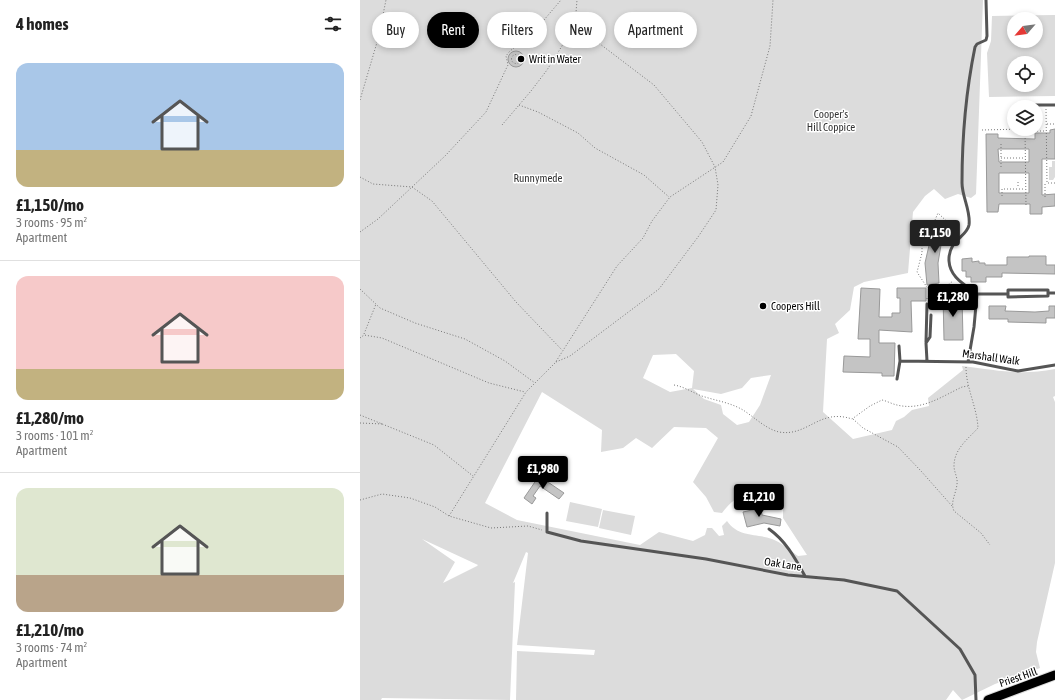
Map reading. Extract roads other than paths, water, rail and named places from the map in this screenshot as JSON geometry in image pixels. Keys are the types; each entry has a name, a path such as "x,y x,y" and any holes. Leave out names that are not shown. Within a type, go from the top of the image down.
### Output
{"main road":[{"name":"Priest Hill","path":"988,700 1055,675"}],"lane":[{"path":"986,0 987,36 986,40 977,44 975,47 968,91 962,185 969,226 966,232 953,244 949,261 957,278 966,288 977,294 1008,294 1008,297 1048,296 1048,293"},
{"path":"1043,105 1055,104"},
{"path":"1008,294 1008,290 1048,290 1048,293 1055,293"},
{"path":"967,362 974,327 977,294"},
{"path":"927,304 927,361"},
{"path":"926,343 930,337 931,315"},
{"path":"897,379 900,361 899,346"},
{"name":"Marshall Walk","path":"900,361 967,362 1018,371 1055,365"},
{"name":"Oak Lane","path":"548,513 547,532 581,541 706,559 805,576 844,580 897,591 960,649 976,675 976,700"},
{"path":"769,529 776,534 792,552 805,576"}],"place":[{"name":"Writ in Water","path":"521,59"},
{"name":"Coopers Hill","path":"763,306"}],"park label":[{"name":"Cooper's Hill Coppice","path":"831,120"},
{"name":"Runnymede","path":"538,178"}]}
